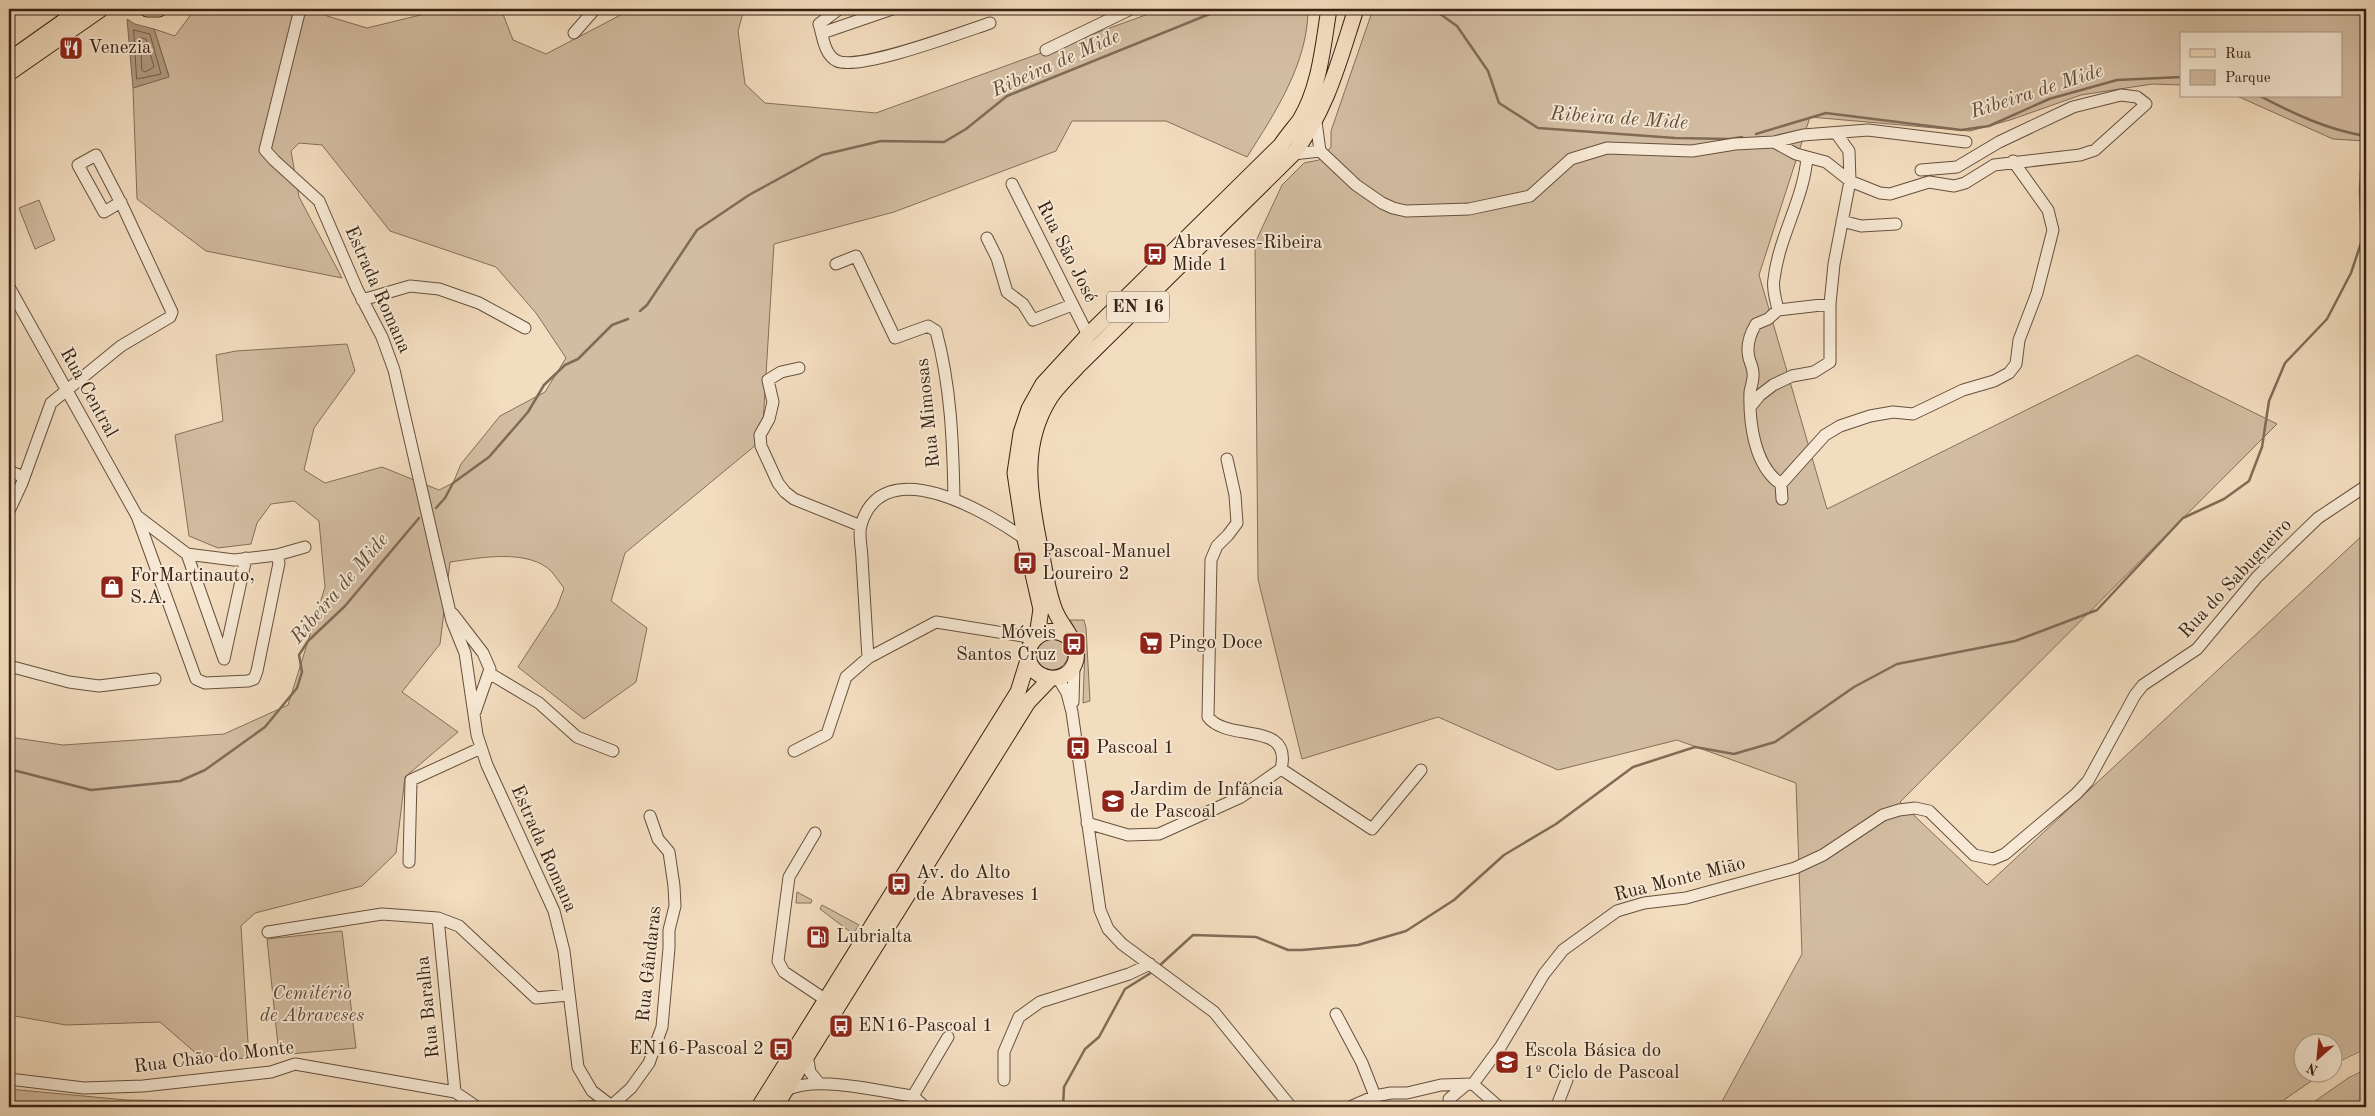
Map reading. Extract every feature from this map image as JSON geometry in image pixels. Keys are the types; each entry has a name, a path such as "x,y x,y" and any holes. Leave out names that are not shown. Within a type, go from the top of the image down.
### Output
{"highway":[{"path":"2290,1107 2345,1069 2366,1059"}],"main road":[{"path":"9,60 81,9"},
{"path":"9,73 101,9"},
{"path":"147,9 159,9"},
{"name":"EN 16","path":"759,1107 1018,692 1033,645 1041,609 1026,539 1015,473 1016,458 1029,409 1043,384 1088,336 1282,144 1291,132 1300,119 1312,94 1329,9"},
{"name":"EN 16","path":"1074,666 1076,651 1053,606 1032,507 1029,465 1034,432 1040,415 1050,396 1077,367 1293,154 1316,122 1324,105 1356,9"},
{"path":"1054,678 1036,672 1033,645 1050,630 1064,633 1070,638"},
{"path":"775,1107 1028,702 1054,678 1070,671 1074,666"}],"street":[{"name":"Estrada Romana","path":"300,9 265,150 319,201 362,300 382,337 394,370 449,608 455,630 465,653 481,748 507,811 554,911 564,951 578,1067 592,1091 612,1106"},
{"path":"574,32 595,9"},
{"path":"839,9 819,24 829,54 838,61 846,62 898,53 990,24"},
{"path":"822,33 892,9"},
{"path":"1046,50 1131,9"},
{"path":"1774,142 1807,157 1826,162 1850,181 1890,194 1929,182 1954,186 1965,183 1994,165 2013,161 2080,155 2095,150 2146,104 2137,97 2121,95 2073,107 1999,142 1958,167 1921,170"},
{"path":"1316,122 1320,151 1356,185 1382,203 1393,208 1412,211 1469,208 1530,196 1571,159 1607,148 1692,151 1735,144 1774,142 1803,136 1868,130 1966,142"},
{"path":"1751,406 1760,394 1774,385 1792,376 1814,372 1830,362 1830,304 1850,181 1849,151 1836,133"},
{"path":"1293,154 1320,151"},
{"path":"9,511 24,477 51,403 67,392 121,346 170,317 172,312 121,202 96,155 78,165 104,212 121,202"},
{"path":"1778,310 1773,280 1784,236 1806,179 1807,157"},
{"path":"1782,499 1781,484 1825,435 1840,426 1878,414 1893,412 1912,414 1963,390 1994,381 2009,373 2016,364 2020,340 2037,292 2053,230 2048,210 2013,161"},
{"name":"Rua São José","path":"1012,184 1088,336"},
{"path":"1842,221 1861,226 1896,224"},
{"path":"987,238 997,258 1007,292 1023,304 1032,320 1072,305"},
{"name":"Rua Mimosas","path":"836,264 856,256 895,338 928,326 936,331 945,364 953,451 954,499"},
{"path":"362,300 410,286 439,288 479,302 525,328"},
{"name":"Rua Central","path":"9,287 137,516"},
{"path":"1781,484 1772,478 1761,462 1754,436 1751,406 1753,373 1748,354 1749,336 1756,324 1768,319 1778,310 1830,304"},
{"path":"799,368 781,372 768,380 773,402 769,419 760,435 761,446 785,492 794,499 860,526"},
{"path":"1087,823 1128,834 1159,834 1241,797 1281,769 1284,756 1282,748 1274,740 1263,735 1223,729 1214,725 1208,717 1211,560 1217,546 1237,523 1235,495 1227,459"},
{"path":"9,471 24,477"},
{"name":"Rua do Sabugueiro","path":"1823,855 1883,815 1915,808 1929,812 1974,855 1993,859 2005,854 2076,794 2088,781 2135,695 2143,685 2197,649 2257,577 2318,518 2366,486"},
{"path":"868,658 860,526 874,500 897,489 925,491 954,499 1000,521 1026,539"},
{"path":"1000,521 1010,519 1020,505"},
{"path":"137,516 187,554 234,560 277,555 305,547"},
{"path":"137,516 196,679 205,682 248,682 254,679 279,563 277,555"},
{"path":"187,554 224,658 246,558"},
{"name":"Estrada Romana","path":"449,608 483,653 490,669 489,673"},
{"path":"794,751 827,734 846,677 868,658 936,622 1006,634 1033,645"},
{"path":"9,666 69,682 99,686 155,679"},
{"path":"1072,712 1074,666"},
{"path":"474,714 489,673 539,703 577,737 613,751"},
{"path":"1054,678 1067,693 1072,712 1100,910 1108,929 1118,939 1214,1012 1291,1107"},
{"path":"409,862 410,780 481,748"},
{"path":"1281,769 1372,829 1421,770"},
{"name":"Rua Gândaras","path":"612,1106 631,1088 648,1063 662,1027 669,930 675,906 674,886 669,852 658,839 650,816"},
{"path":"815,833 789,877 778,961 784,972 826,1000"},
{"name":"Rua Monte Mião","path":"1448,1098 1470,1084 1501,1046 1544,974 1563,950 1617,911 1644,903 1686,898 1795,868 1823,855"},
{"path":"268,932 382,914 438,918 459,926 536,998 569,995"},
{"name":"Rua Baralha","path":"438,918 455,1092"},
{"path":"1004,1080 1004,1052 1018,1016 1040,1002 1129,974 1150,964"},
{"path":"1336,1014 1362,1062 1375,1096"},
{"path":"913,1096 948,1037"},
{"path":"806,1056 810,1072 819,1083"},
{"name":"Rua Chão do Monte","path":"9,1079 84,1088 143,1086 271,1072 295,1064 455,1092 478,1107"},
{"path":"1559,1107 1558,1103 1567,1080"},
{"path":"786,1090 801,1084 819,1083 913,1096 925,1107"},
{"path":"1350,1107 1375,1096 1407,1093 1441,1085 1470,1084 1499,1107"},
{"path":"579,1107 612,1106"}],"green space":[{"path":"195,9 322,9 327,16 367,28 445,9 501,9 513,40 546,54 632,9 744,9 738,31 745,84 765,103 876,113 1162,9 1308,9 1307,29 1296,68 1279,105 1247,157 1166,121 1072,121 1056,151 894,212 774,244 762,440 625,553 611,601 647,628 636,682 584,719 518,667 557,607 564,588 552,572 542,565 517,557 489,557 450,562 440,644 402,692 458,732 405,777 396,853 362,886 255,913 241,926 249,1059 198,1055 160,1022 66,1025 9,1015 9,737 63,745 224,734 288,705 325,587 319,521 294,501 271,504 257,523 251,544 218,548 189,536 175,435 223,421 216,355 236,351 347,344 355,371 314,428 304,470 325,483 382,467 439,490 453,483 461,464 500,416 545,392 566,358 536,313 496,267 390,231 322,145 299,143 291,151 299,197 342,278 206,251 137,199 133,88 169,76 154,29 175,36"},
{"path":"1373,9 2366,9 2366,141 2333,139 2241,98 2342,98 2342,32 2180,32 2180,85 2152,84 2081,95 2010,120 1970,131 1810,117 1759,275 1827,509 2137,355 2277,424 1900,802 1987,885 2366,532 2366,1107 1719,1107 1802,954 1796,783 1677,740 1558,770 1438,717 1302,759 1258,579 1255,243 1282,185 1304,163 1319,160 1331,147 1331,131"},
{"path":"39,200 55,240 35,249 19,208"},
{"path":"1070,620 1084,620 1086,628 1090,701 1083,703 1085,647"},
{"path":"1052,638 1058,639 1063,643 1067,648 1067,660 1063,665 1058,669 1052,670 1046,669 1041,665 1037,660 1036,654 1037,648 1041,643 1046,639"},
{"path":"797,892 812,900 811,903 796,903"},
{"path":"822,905 859,925 853,934 820,909"},
{"name":"Cemitério de Abraveses","path":"342,931 356,1048 279,1055 267,939"},
{"path":"9,1089 126,1100 430,1105 430,1107 9,1107"}],"water":[{"path":"127,19 135,24 154,29 169,77 133,88"}],"waterway":[{"name":"Ribeira de Mide","path":"640,311 647,305 697,230 749,195 822,155 881,141 944,142 966,129 1007,96 1222,9"},
{"name":"Ribeira de Mide","path":"1433,9 1457,26 1488,71 1499,103 1538,128 1675,138 1730,139 1742,137"},
{"name":"Ribeira de Mide","path":"1756,134 1826,113 1961,130 1989,126 2049,99 2117,80 2180,77"},
{"name":"Ribeira de Mide","path":"2264,98 2338,130 2366,136"},
{"path":"1158,967 1193,935 1256,937 1288,950 1302,950 1358,945 1406,931 1454,900 1504,855 1556,824 1633,767 1695,747 1734,754 1775,742 1854,687 1897,664 2015,641 2097,610 2183,518 2224,499 2249,481 2262,447 2269,401 2285,363 2327,319 2351,273 2362,240 2360,191 2362,154 2366,148"},
{"name":"Ribeira de Mide","path":"436,508 445,498 453,483 489,457 528,412 544,385 565,365 578,359 612,325 628,319"},
{"name":"Ribeira de Mide","path":"9,769 91,790 180,781 205,770 265,727 297,688 302,672 299,655 308,641 345,606 419,518"},
{"path":"1063,1107 1064,1087 1085,1049 1099,1037 1125,989 1154,971"}],"place":[{"name":"Venezia","path":"71,48"},
{"name":"Abraveses-Ribeira Mide 1","path":"1155,254"},
{"name":"Pascoal-Manuel Loureiro 2","path":"1025,563"},
{"name":"ForMartinauto, S.A.","path":"112,587"},
{"name":"Pingo Doce","path":"1151,643"},
{"name":"Móveis Santos Cruz","path":"1074,644"},
{"name":"Pascoal 1","path":"1078,748"},
{"name":"Jardim de Infância de Pascoal","path":"1113,801"},
{"name":"Av. do Alto de Abraveses 1","path":"899,884"},
{"name":"Lubrialta","path":"818,937"},
{"name":"EN16-Pascoal 1","path":"841,1026"},
{"name":"EN16-Pascoal 2","path":"781,1049"},
{"name":"Escola Básica do 1º Ciclo de Pascoal","path":"1507,1062"}]}
